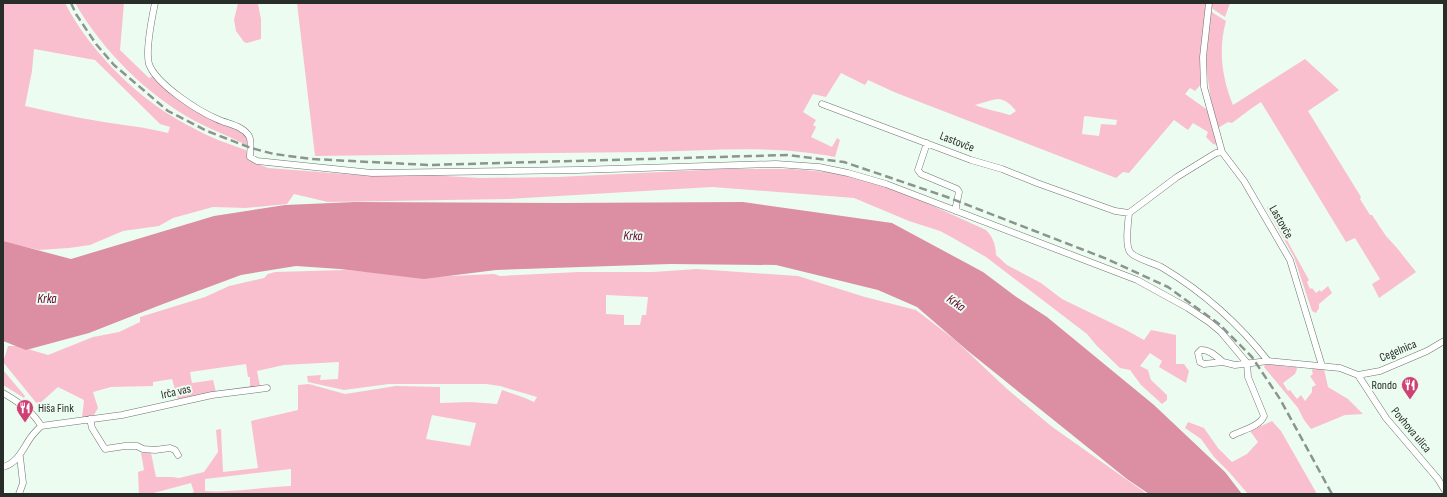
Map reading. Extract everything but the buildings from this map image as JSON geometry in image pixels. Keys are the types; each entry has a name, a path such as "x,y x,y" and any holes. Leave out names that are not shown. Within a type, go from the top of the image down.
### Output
{"street":[{"path":"154,3 148,57 155,73 181,98 216,119 239,127 246,132 251,140 250,156 257,161 372,173 570,170 776,164 819,167 848,173 886,184 1137,280 1188,308 1221,332 1247,363 1248,377 1264,416 1262,420 1254,425 1233,435"},
{"path":"1208,3 1203,57 1204,87 1222,152 1216,153 1177,177 1129,213 1128,248 1131,254 1162,268 1222,311 1255,345 1268,361"},
{"name":"Lastovče","path":"822,104 1115,211 1129,213"},
{"path":"927,143 918,170 921,174 956,189 959,192 956,211"},
{"name":"Lastovče","path":"1222,152 1244,181 1290,260 1322,366"},
{"name":"Cegelnica","path":"1358,375 1380,371 1427,351 1444,341"},
{"path":"1223,362 1236,365 1268,361 1322,366 1340,368 1358,375"},
{"name":"Povhova ulica","path":"1358,375 1386,418 1438,479 1444,489"},
{"name":"Irča vas","path":"42,426 122,415 212,395 267,388"},
{"path":"3,393 30,412 38,419 42,426 29,441 20,456 3,467"},
{"path":"90,419 92,428 105,449 125,446 137,446 143,449 155,450 170,448 175,450 178,455"},
{"path":"19,494 23,483 20,456"}],"shaded area":[{"path":"3,3 65,3 89,41 104,59 120,76 156,106 195,129 246,150 248,160 268,168 371,176 428,175 480,178 558,177 723,169 793,169 848,174 907,194 986,230 994,242 996,255 1007,265 1041,283 1062,299 1144,340 1151,330 1176,335 1176,364 1184,364 1189,371 1186,383 1159,367 1162,361 1150,353 1140,366 1148,370 1151,380 1167,395 1167,400 1162,404 1141,385 1130,370 1120,368 1087,334 986,257 940,231 909,221 854,198 712,187 508,199 328,202 294,194 287,204 245,208 213,207 173,218 159,226 123,231 90,245 39,250 3,242","holes":["34,49 95,60 160,124 170,127 168,133 79,118 25,106 32,71"]},
{"path":"75,3 124,3 120,50 149,78 153,76 189,105 217,122 244,134 248,141 248,146 195,121 177,110 143,85 98,38"},
{"path":"238,3 259,3 261,39 247,43 244,42 236,31 234,20"},
{"path":"297,3 1206,3 1203,34 1203,82 1195,91 1190,88 1185,94 1209,111 1217,145 1213,144 1206,137 1208,132 1193,123 1188,130 1174,120 1129,173 1123,172 1116,178 894,92 868,80 865,85 841,73 826,97 813,94 803,112 816,120 813,125 816,127 811,137 832,147 837,138 840,140 835,157 811,153 764,149 315,156","holes":["998,99 1006,102 1016,111 1010,115 975,105","1085,116 1117,120 1116,125 1101,124 1099,136 1082,134"]},
{"path":"1211,3 1230,3 1225,17 1210,7"},
{"path":"1210,11 1226,21 1222,43 1222,64 1226,85 1233,105 1305,59 1339,90 1308,111 1361,197 1360,199 1370,215 1372,215 1386,236 1416,272 1379,298 1372,284 1380,279 1355,238 1346,242 1261,102 1232,123 1228,122 1218,128 1212,107 1206,66"},
{"path":"1268,206 1309,280 1307,282 1310,289 1312,288 1316,293 1320,290 1321,292 1328,286 1332,293 1319,304 1319,308 1316,313 1312,311 1294,257 1267,209"},
{"path":"697,269 798,276 865,297 916,310 955,340 1006,388 1051,426 1147,494 189,494 194,492 191,483 150,494 139,494 138,472 144,470 141,453 151,453 156,477 179,478 204,472 218,452 216,430 221,429 223,472 258,468 251,421 298,410 298,385 309,384 345,394 396,386 440,387 440,403 470,402 497,404 502,390 534,402 537,397 500,386 486,384 389,384 344,390 308,382 307,376 321,375 320,380 338,379 339,362 284,365 257,371 260,386 250,388 250,377 248,377 246,364 190,372 192,383 213,380 216,392 178,400 172,379 153,382 153,386 111,387 93,392 98,408 94,415 82,418 84,400 58,387 38,405 3,362 8,346 18,346 48,355 93,337 119,332 140,322 140,317 205,297 229,286 264,278 268,274 275,272 346,270 429,277 494,274 500,276 578,272 653,272","holes":["606,295 648,297 646,315 642,315 640,325 624,325 624,315 606,314","432,415 476,423 470,446 426,439","291,469 291,486 227,491 205,491 205,479"]},
{"path":"1266,363 1296,367 1297,369 1295,374 1283,383 1288,391 1290,390 1297,399 1301,395 1305,401 1312,392 1312,387 1316,385 1310,376 1313,374 1313,368 1324,369 1328,387 1348,399 1363,414 1345,415 1311,429 1304,420 1298,408 1264,367"},
{"path":"3,370 25,396 24,398 3,385"},
{"path":"1272,421 1281,431 1317,494 1248,494 1214,457 1201,439 1185,428 1188,422 1204,428 1218,448 1232,462 1247,454 1258,442 1250,431"}],"water":[{"name":"Krka","path":"355,202 743,202 892,223 983,272 1015,296 1047,317 1154,405 1225,472 1242,494 1149,494 1127,479 968,351 917,307 878,290 776,265 670,264 496,270 424,279 340,269 296,266 241,275 89,333 26,350 3,341 3,241 71,259 214,216 285,205"}],"railway":[{"path":"71,3 76,14 96,44 114,65 168,111 207,131 251,148 274,154 312,159 429,165 788,155 844,162 947,197 1107,259 1168,287 1219,324 1252,357 1280,399 1332,494"}],"place":[{"name":"Rondo","path":"1410,400"},
{"name":"Hiša Fink","path":"25,423"}]}
